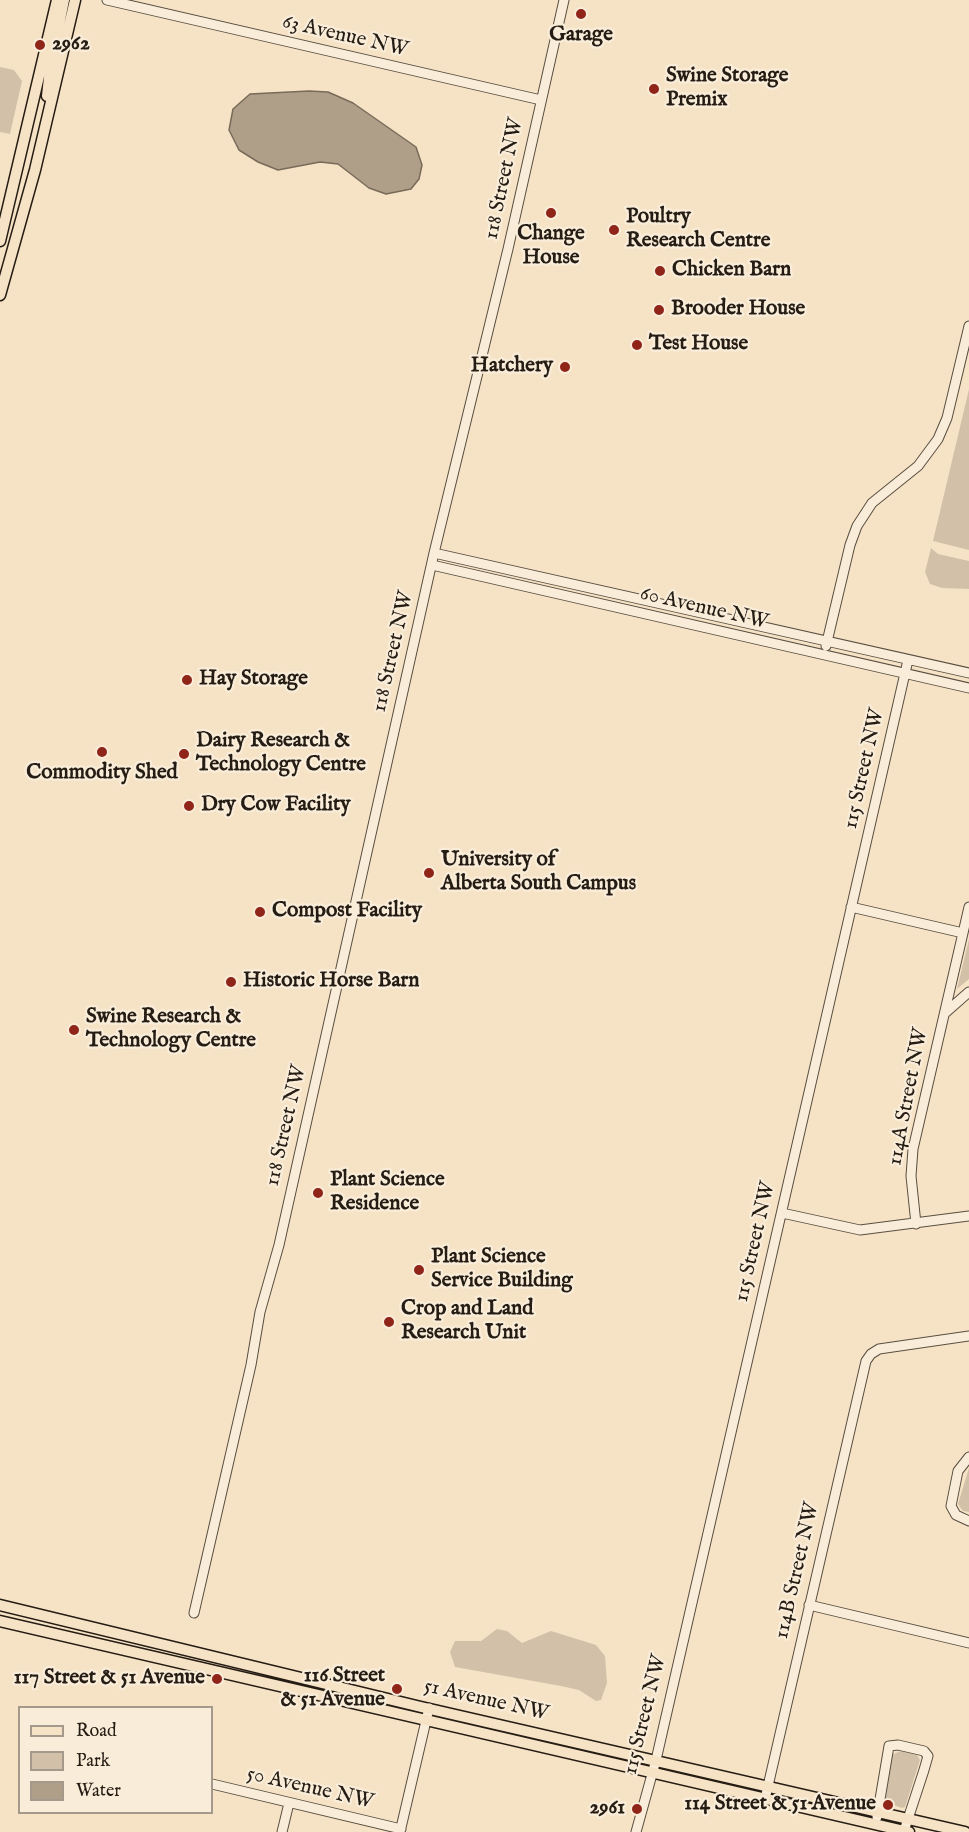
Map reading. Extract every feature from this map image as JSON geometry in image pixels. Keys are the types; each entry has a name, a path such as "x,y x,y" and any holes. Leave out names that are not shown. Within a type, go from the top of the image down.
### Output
{"main road":[{"path":"0,241 57,0"},
{"path":"45,130 50,69 64,0"},
{"path":"0,295 45,130 75,0"},
{"name":"51 Avenue NW","path":"0,1605 429,1708 965,1832"},
{"name":"51 Avenue NW","path":"0,1621 906,1831"}],"street":[{"name":"63 Avenue NW","path":"107,0 541,100"},
{"name":"118 Street NW","path":"194,1613 251,1365 260,1312 279,1245 434,553 564,0"},
{"path":"824,654 850,545 857,526 878,497 923,460 942,433 969,326"},
{"name":"60 Avenue NW","path":"434,553 969,673"},
{"name":"60 Avenue NW","path":"432,565 969,688"},
{"name":"115 Street NW","path":"636,1832 651,1771 656,1760 908,660"},
{"path":"851,907 963,933"},
{"name":"114A Street NW","path":"916,1224 911,1176 913,1149 969,907"},
{"name":"114A Street NW","path":"945,1013 969,992"},
{"path":"782,1213 860,1230 969,1216"},
{"name":"114B Street NW","path":"765,1799 866,1361 879,1349 969,1336"},
{"path":"967,1459 958,1471 951,1503 954,1513 969,1521"},
{"path":"809,1605 969,1643"},
{"path":"401,1831 429,1708"},
{"path":"876,1824 889,1746 907,1747 924,1751 928,1756 906,1831"},
{"name":"50 Avenue NW","path":"213,1784 401,1831"},
{"path":"282,1832 289,1803"}],"green space":[{"path":"0,67 14,70 22,81 10,134 0,132"},
{"path":"969,389 969,550 933,541"},
{"path":"931,548 938,554 969,561 969,589 942,588 930,584 925,572"},
{"path":"969,939 969,979 957,989"},
{"path":"969,1468 969,1512 963,1511 958,1504"},
{"path":"497,1629 507,1631 522,1643 551,1631 596,1645 605,1656 607,1683 601,1700 596,1701 579,1690 455,1667 450,1652 455,1641 481,1641"},
{"path":"900,1751 917,1755 920,1760 905,1807 902,1808 885,1802 892,1755"}],"water":[{"path":"328,92 353,103 416,147 422,165 419,179 411,189 386,194 369,188 338,164 320,162 278,170 258,162 239,150 229,130 233,109 250,94"}],"place":[{"name":"Garage","path":"581,14"},
{"name":"2962","path":"40,45"},
{"name":"Swine Storage Premix","path":"654,89"},
{"name":"Change House","path":"551,213"},
{"name":"Poultry Research Centre","path":"614,230"},
{"name":"Chicken Barn","path":"660,271"},
{"name":"Brooder House","path":"659,310"},
{"name":"Test House","path":"637,345"},
{"name":"Hatchery","path":"565,367"},
{"name":"Hay Storage","path":"187,680"},
{"name":"Commodity Shed","path":"102,752"},
{"name":"Dairy Research & Technology Centre","path":"184,754"},
{"name":"Dry Cow Facility","path":"189,806"},
{"name":"University of Alberta South Campus","path":"429,873"},
{"name":"Compost Facility","path":"260,912"},
{"name":"Historic Horse Barn","path":"231,982"},
{"name":"Swine Research & Technology Centre","path":"74,1030"},
{"name":"Plant Science Residence","path":"318,1193"},
{"name":"Plant Science Service Building","path":"419,1270"},
{"name":"Crop and Land Research Unit","path":"389,1322"},
{"name":"117 Street & 51 Avenue","path":"217,1679"},
{"name":"116 Street & 51 Avenue","path":"397,1689"},
{"name":"114 Street & 51 Avenue","path":"888,1805"},
{"name":"2961","path":"637,1809"}]}
